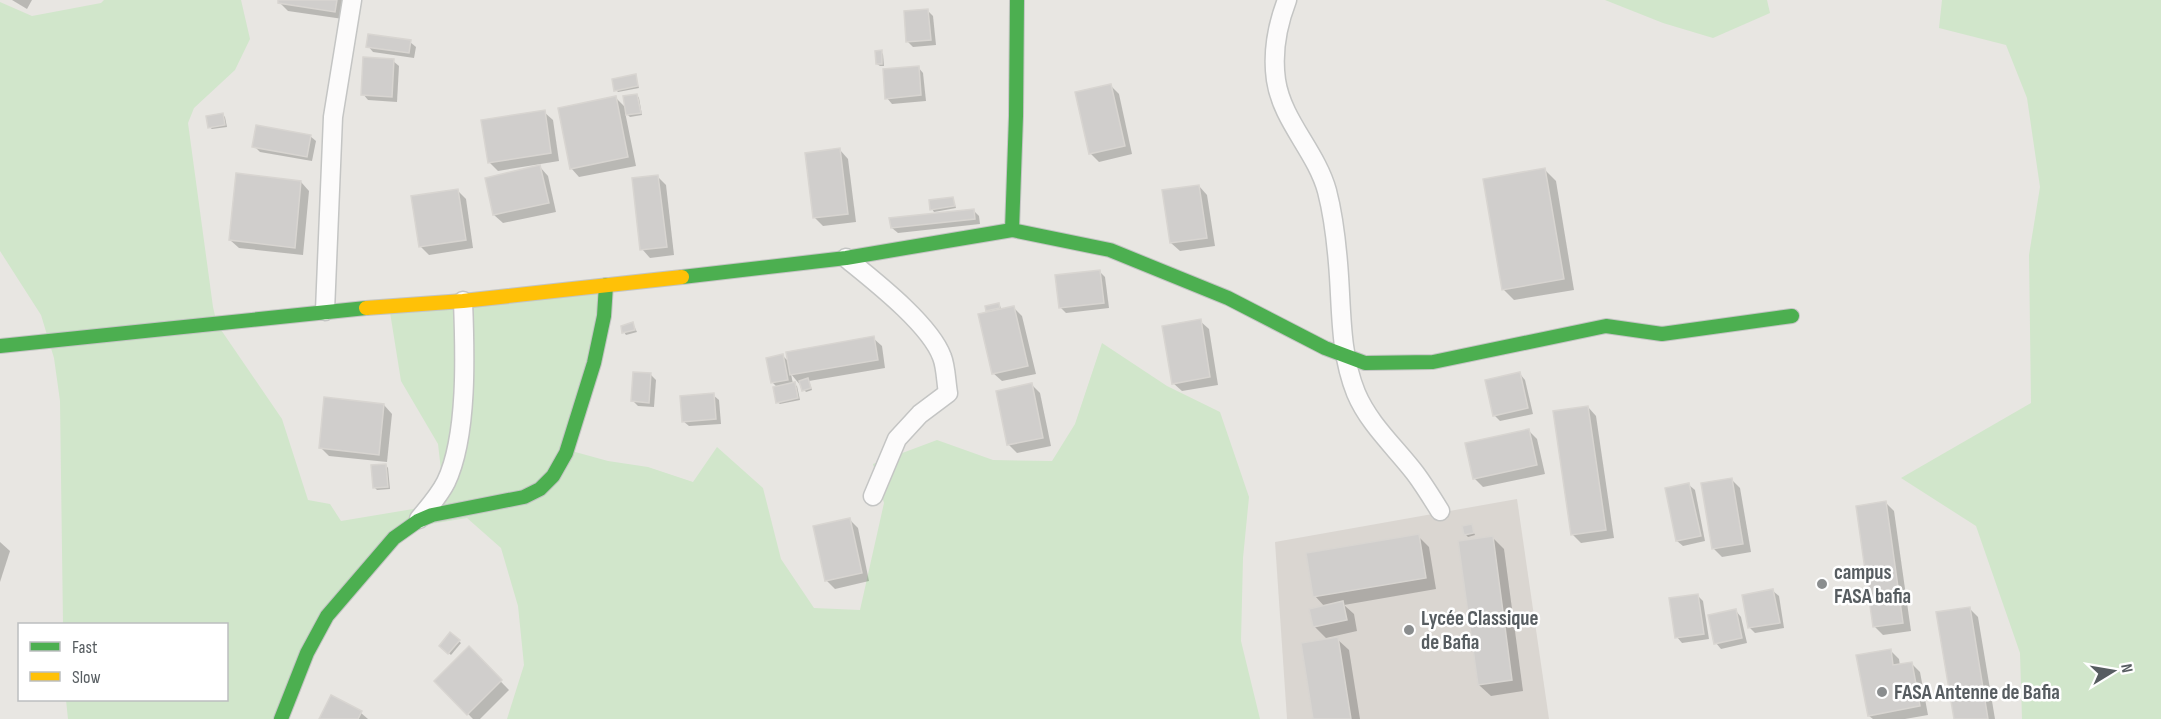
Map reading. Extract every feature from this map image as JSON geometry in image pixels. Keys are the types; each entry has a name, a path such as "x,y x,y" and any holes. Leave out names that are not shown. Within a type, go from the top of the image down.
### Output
{"street":[{"path":"325,311 333,117 352,0"},
{"path":"1011,230 1016,116 1017,0"},
{"path":"1287,0 1276,34 1276,81 1283,106 1308,147 1327,191 1338,262 1345,355 1356,392 1370,418 1414,472 1440,511"},
{"path":"0,346 325,311 463,301 846,258 1011,230 1110,250 1228,298 1325,348 1365,363 1433,362 1606,326 1619,326 1662,334 1792,316"},
{"path":"846,258 898,302 928,335 942,357 948,393 921,414 897,439 873,496"},
{"path":"281,719 291,698 300,666 317,630 383,550 405,528 418,521 522,498 538,492 554,475 567,451 593,367 603,319 606,285"},
{"path":"418,521 445,484 451,470 461,423 463,301"}],"shaded area":[{"name":"Lycée Classique de Bafia","path":"1517,499 1549,719 1287,719 1275,542"}],"green space":[{"path":"104,0 241,0 250,39 235,70 194,108 188,123 213,307 217,324 282,419 308,500 330,504 341,521 431,506 441,470 438,444 401,381 389,306 609,282 568,450 608,461 648,467 693,482 717,447 763,488 781,559 814,608 860,610 884,503 873,464 937,440 993,460 1052,461 1075,424 1102,343 1167,386 1220,412 1249,497 1243,558 1241,641 1260,719 507,719 524,665 518,606 501,548 467,518 412,527 317,630 281,719 68,719 66,701 228,701 228,623 63,623 60,401 54,358 41,315 0,251 0,2 32,16 101,3"},
{"path":"1605,0 1767,0 1770,13 1713,38 1663,23"},
{"path":"1942,0 2161,0 2161,719 2022,719 2020,653 1976,526 1901,478 2031,403 2029,255 2040,187 2027,98 2006,45 1939,28"}],"building":[{"path":"278,0 337,0 335,12 278,3"},
{"path":"928,9 931,40 906,42 904,11"},
{"path":"368,34 411,40 409,53 366,47"},
{"path":"882,50 882,64 876,64 875,51"},
{"path":"363,57 394,59 392,97 361,95"},
{"path":"919,66 921,95 885,99 883,69"},
{"path":"636,74 638,86 614,91 612,79"},
{"path":"1111,84 1125,146 1089,154 1075,92"},
{"path":"637,94 641,113 626,115 623,96"},
{"path":"616,96 628,157 570,169 558,108"},
{"path":"545,110 551,153 488,163 481,120"},
{"path":"223,113 225,125 208,128 206,116"},
{"path":"256,125 311,135 307,157 252,147"},
{"path":"840,148 848,214 813,218 805,153"},
{"path":"540,165 549,203 493,215 485,178"},
{"path":"1545,168 1564,279 1502,290 1483,179"},
{"path":"236,173 301,181 295,248 229,240"},
{"path":"658,175 667,247 640,250 632,178"},
{"path":"1199,185 1207,238 1170,243 1162,190"},
{"path":"458,189 466,240 419,247 411,196"},
{"path":"953,197 955,206 930,210 929,200"},
{"path":"974,209 975,219 891,228 889,218"},
{"path":"1100,270 1104,303 1059,308 1055,275"},
{"path":"999,303 1000,308 986,311 985,306"},
{"path":"1014,306 1028,366 992,374 978,314"},
{"path":"1201,319 1210,377 1172,384 1162,326"},
{"path":"633,322 635,330 622,333 621,326"},
{"path":"874,336 878,360 790,375 786,352"},
{"path":"783,354 788,380 771,383 766,358"},
{"path":"633,372 651,373 649,403 631,401"},
{"path":"1520,372 1528,408 1493,416 1485,380"},
{"path":"808,378 811,388 802,391 799,381"},
{"path":"795,382 798,398 776,403 773,387"},
{"path":"1032,383 1043,438 1007,445 996,391"},
{"path":"714,393 716,419 682,422 680,396"},
{"path":"324,397 384,404 379,455 319,448"},
{"path":"1588,406 1606,530 1571,535 1553,411"},
{"path":"1529,429 1537,465 1473,479 1465,443"},
{"path":"386,464 388,487 373,488 371,465"},
{"path":"1732,478 1743,544 1712,549 1701,483"},
{"path":"1689,483 1701,536 1676,541 1665,488"},
{"path":"1886,501 1903,623 1873,627 1856,506"},
{"path":"850,518 862,573 825,581 813,526"},
{"path":"1472,524 1474,533 1464,535 1462,526"},
{"path":"1419,534 1426,578 1313,597 1306,553"},
{"path":"1493,536 1512,680 1478,685 1458,541"},
{"path":"1773,589 1780,623 1748,628 1742,595"},
{"path":"1698,594 1704,634 1675,638 1669,598"},
{"path":"1343,601 1347,620 1313,627 1309,609"},
{"path":"1970,607 1988,719 1954,719 1936,612"},
{"path":"1736,609 1742,638 1714,644 1708,615"},
{"path":"450,632 460,640 448,654 439,646"},
{"path":"1338,637 1351,719 1313,719 1301,643"},
{"path":"469,646 502,680 467,715 434,681"},
{"path":"1891,649 1893,665 1912,662 1920,706 1868,716 1856,655"},
{"path":"331,695 362,711 358,719 319,719"}],"traffic: fast":[{"path":"682,277 846,258 1012,230 1017,0"},
{"path":"1012,230 1110,250 1228,298 1325,348 1365,363 1433,362 1606,326 1662,334 1792,316"},
{"path":"281,719 307,653 327,616 394,538 418,521 432,515 524,497 540,489 553,476 566,453 594,363 604,316 606,285"},
{"path":"0,346 366,308"}],"traffic: slow":[{"path":"366,308 463,301 682,277"}],"place":[{"name":"campus FASA bafia","path":"1822,584"},
{"name":"Lycée Classique de Bafia","path":"1409,630"},
{"name":"FASA Antenne de Bafia","path":"1882,692"}]}
